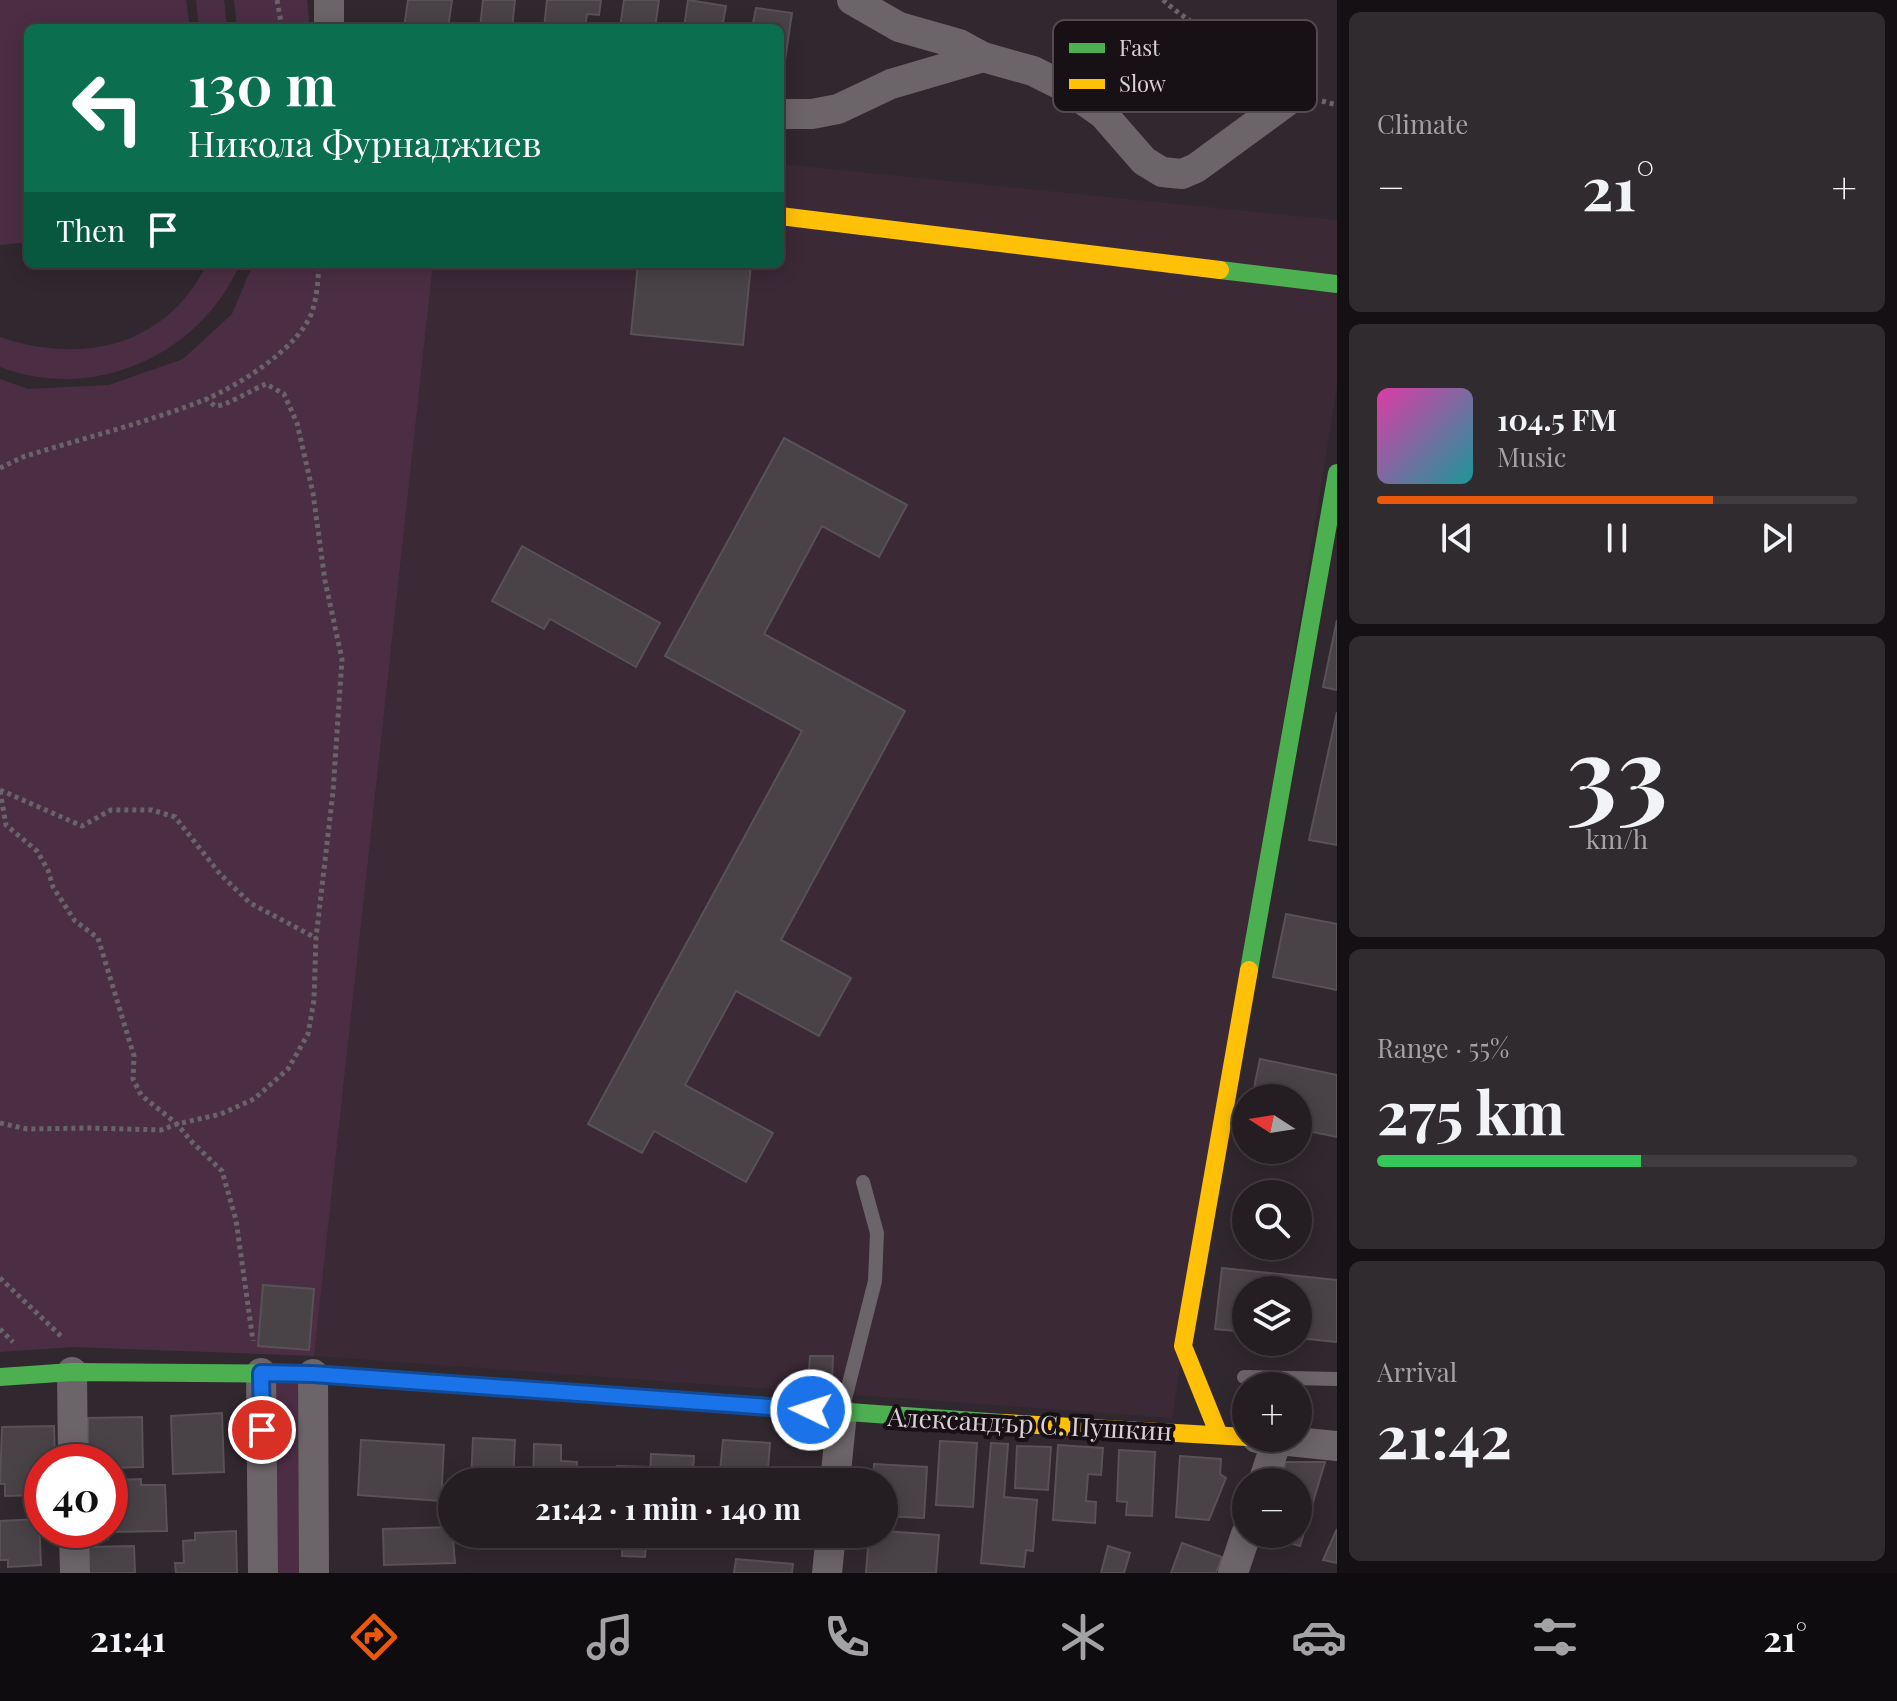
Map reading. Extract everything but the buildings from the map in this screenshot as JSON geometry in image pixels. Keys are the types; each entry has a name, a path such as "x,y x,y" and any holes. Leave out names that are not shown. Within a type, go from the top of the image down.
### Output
{"street":[{"path":"329,0 329,24"},
{"path":"852,0 899,27 959,44 983,57 1033,71 1053,81"},
{"path":"784,114 812,114 838,109 891,84 983,57"},
{"path":"1100,112 1144,161 1162,172 1182,174 1196,168 1272,112"},
{"path":"784,216 1337,284"},
{"path":"1219,1435 1183,1346 1337,473"},
{"path":"72,1372 73,1444"},
{"name":"Александър С. Пушкин","path":"0,1377 72,1372 313,1374 842,1413 1232,1436"},
{"path":"261,1373 263,1573"},
{"path":"313,1374 314,1573"},
{"path":"836,1468 842,1413"},
{"path":"1312,1444 1337,1446"},
{"path":"74,1548 75,1573"},
{"path":"827,1573 830,1548"},
{"path":"1233,1573 1241,1548"}],"lane":[{"path":"842,1413 875,1281 877,1233 863,1182"},
{"path":"1312,1378 1337,1379"}],"path":[{"path":"277,0 281,24"},
{"path":"1163,0 1187,20"},
{"path":"1317,100 1337,105"},
{"path":"0,468 23,457 206,399 279,354 300,332 312,313 318,268"},
{"path":"0,1123 27,1129 161,1130 221,1114 254,1099 288,1069 308,1034 314,1000 316,938 333,792 342,659 325,581 313,493 297,423 284,394 266,384 238,396 226,406 215,406 206,399"},
{"path":"0,790 82,826 111,810 152,810 175,817 220,874 250,903 316,938"},
{"path":"0,790 6,825 37,851 53,887 75,921 98,938 134,1056 133,1079 141,1095 177,1124 222,1171 236,1220 249,1325 261,1373"},
{"path":"0,1278 73,1347 72,1372"}],"shaded area":[{"path":"0,0 186,0 189,24 24,24 24,242 0,245"},
{"path":"196,0 224,0 227,24 199,24"},
{"path":"234,0 307,0 310,24 237,24"},
{"path":"784,164 1337,220 1337,386 1172,1418 314,1356 433,268 784,268"},
{"path":"205,268 238,268 222,296 199,324 171,346 140,363 107,374 72,379 36,377 0,367 0,337 61,349 91,348 119,342 145,331 169,314 190,292"},
{"path":"251,268 433,268 314,1356 73,1347 0,1352 0,379 28,389 109,385 183,359 232,314"},
{"path":"261,1373 313,1374 314,1573 263,1573"}],"traffic: fast":[{"path":"1220,270 1337,284"},
{"path":"1249,970 1337,473"},
{"path":"0,1377 72,1372 313,1374 1003,1423"}],"traffic: slow":[{"path":"784,216 1220,270"},
{"path":"1219,1435 1183,1346 1249,970"},
{"path":"1003,1423 1232,1436"}],"route":[{"path":"262,1430 261,1373 313,1374 811,1410"}]}
